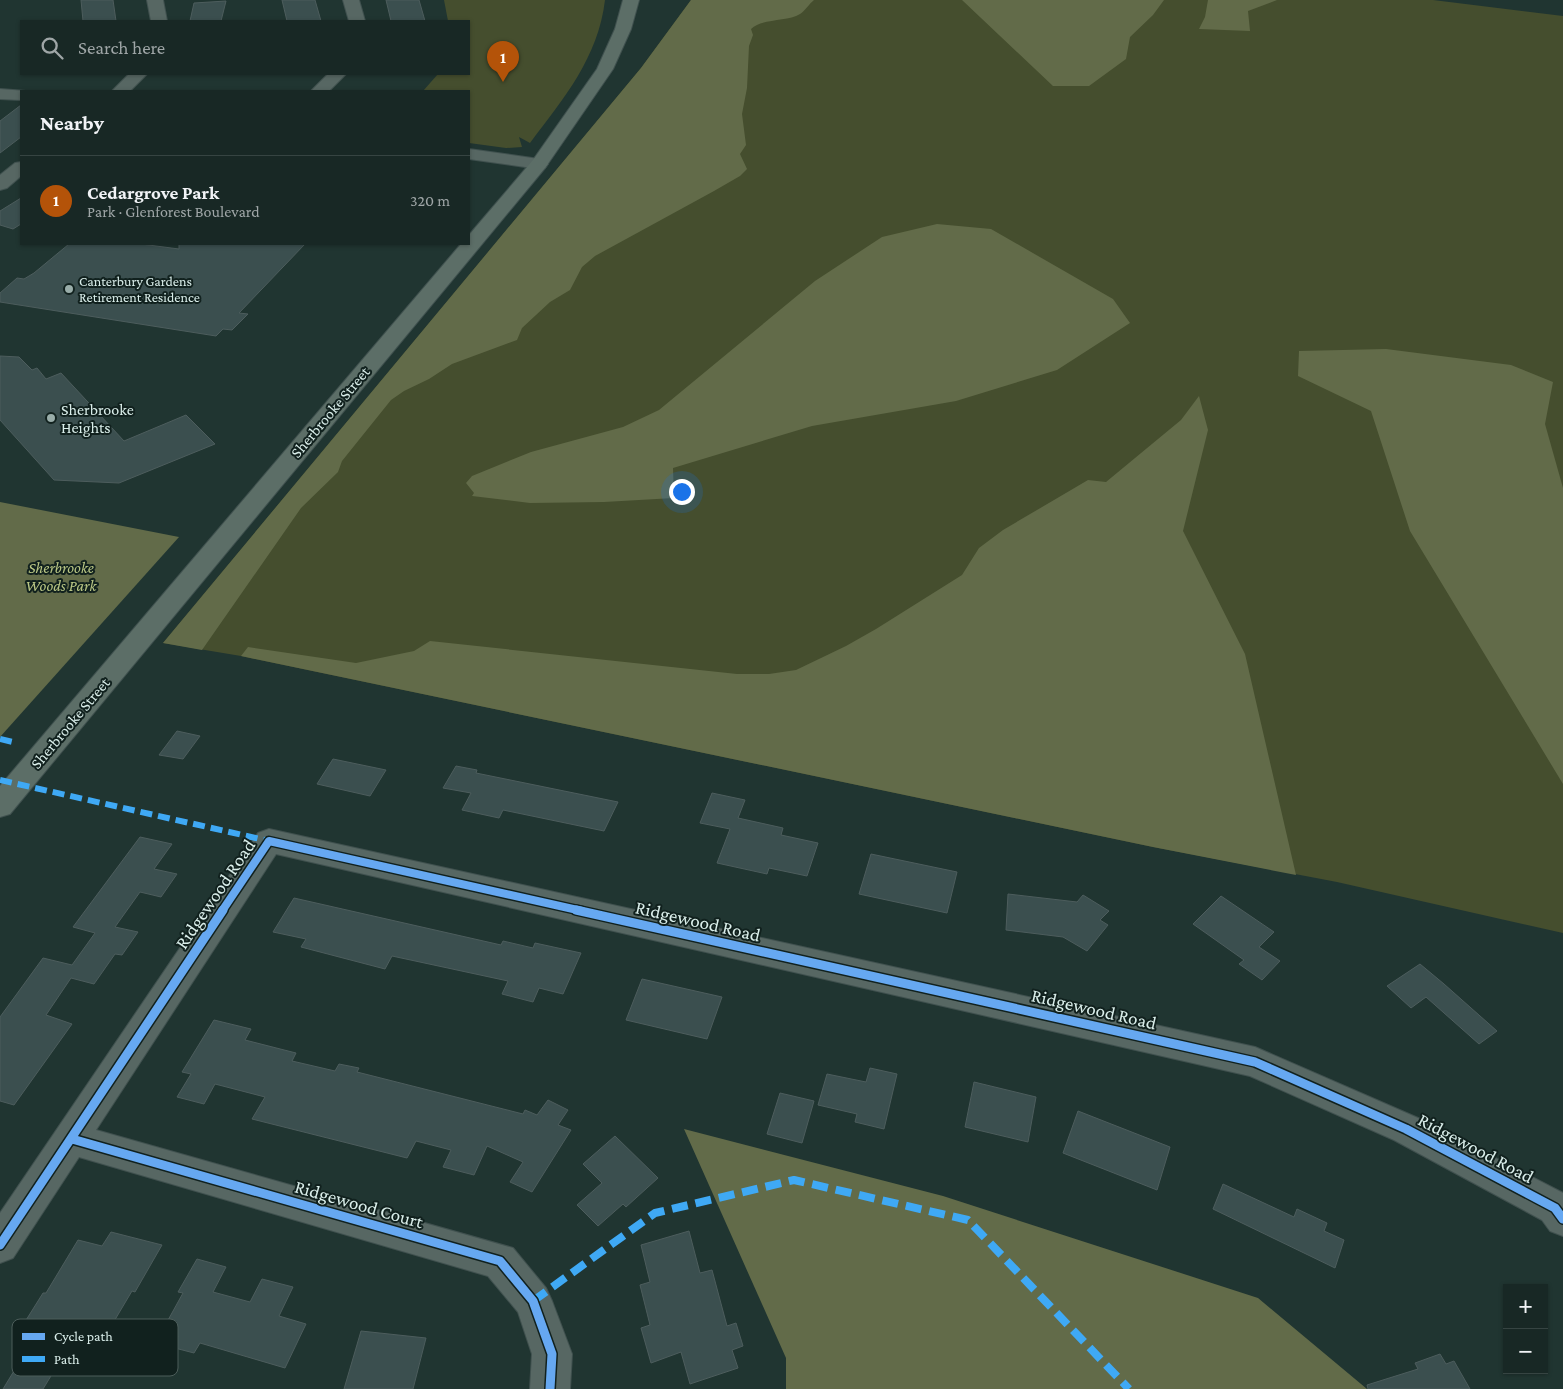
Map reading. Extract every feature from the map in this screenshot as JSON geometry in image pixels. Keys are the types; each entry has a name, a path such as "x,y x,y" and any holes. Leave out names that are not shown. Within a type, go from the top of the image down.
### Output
{"main road":[{"name":"Sherbrooke Street","path":"0,806 538,164 605,69 623,29 631,0"}],"street":[{"path":"155,0 158,20"},
{"path":"351,0 357,20"},
{"path":"121,90 138,75"},
{"path":"320,90 337,75"},
{"path":"0,94 20,95"},
{"path":"470,154 538,164"},
{"path":"0,163 20,167"},
{"path":"0,184 20,168"},
{"name":"Ridgewood Road","path":"0,1244 72,1139 269,841 1255,1062 1406,1129 1555,1208 1563,1219"},
{"name":"Ridgewood Court","path":"72,1139 500,1261 533,1301 552,1354 550,1389"}],"green space":[{"path":"444,0 605,0 595,40 578,76 530,143 519,137 522,147 506,148 470,143 470,90 424,90 437,75 470,75 470,20 448,20"},
{"path":"691,0 1433,0 1563,16 1563,933 1337,882 1153,847 241,656 163,643 641,68"},
{"path":"691,0 814,0 802,13 789,18 762,23 751,29 753,35 749,46 747,88 742,114 746,145 740,154 747,169 740,176 714,191 595,256 582,267 570,290 550,302 522,328 517,340 452,364 391,400 342,461 338,472 301,508 202,650 163,643 641,68"},
{"path":"962,0 1164,0 1153,15 1130,37 1126,59 1089,86 1053,86"},
{"path":"1208,0 1277,0 1248,11 1250,31 1199,29 1205,17"},
{"path":"937,224 991,229 1113,299 1130,323 1057,370 956,401 812,426 673,468 674,498 604,502 530,503 472,496 474,493 466,483 472,476 531,452 623,427 659,410 815,281 882,237"},
{"path":"1386,349 1511,365 1553,382 1545,424 1563,488 1563,784 1410,531 1371,411 1298,376 1299,351"},
{"path":"1199,396 1208,430 1183,531 1245,654 1296,875 1153,847 241,656 248,647 356,663 414,651 430,641 737,674 769,674 796,670 876,629 962,575 979,548 1003,530 1088,480 1106,482 1181,420"},
{"name":"Sherbrooke Woods Park","path":"0,502 179,537 0,737"},
{"path":"684,1129 943,1196 1258,1298 1367,1389 786,1389 786,1358"}],"building":[{"path":"81,0 113,0 116,20 83,20"},
{"path":"282,0 315,0 321,20 287,20"},
{"path":"386,0 419,0 425,20 391,20"},
{"path":"226,1 221,20 190,20 194,3"},
{"path":"20,106 20,138 0,153 0,121"},
{"path":"20,199 20,225 13,229 0,225 0,211"},
{"name":"Canterbury Gardens Retirement Residence","path":"68,245 149,245 179,249 179,245 304,245 239,313 248,314 232,330 223,329 216,336 0,302 0,293 17,278 24,279"},
{"name":"Sherbrooke Heights","path":"0,356 19,357 32,370 37,368 46,379 61,373 124,441 186,415 215,444 119,483 54,480 0,420"},
{"path":"177,731 200,736 183,759 159,755"},
{"path":"333,759 386,770 370,796 317,784"},
{"path":"456,766 477,770 476,773 618,802 604,831 503,810 499,818 462,810 471,793 443,788"},
{"path":"712,793 745,800 738,818 783,828 781,835 818,843 807,876 769,868 767,874 717,863 730,829 700,823"},
{"path":"140,837 172,844 154,869 177,874 161,897 140,892 115,927 138,932 122,955 115,954 94,984 71,978 46,1015 72,1024 14,1105 0,1101 0,1017 43,958 72,965 95,933 73,927"},
{"path":"871,854 957,872 947,913 859,894"},
{"path":"1008,894 1077,902 1083,895 1109,911 1100,920 1108,925 1087,951 1063,937 1006,930"},
{"path":"1221,896 1274,932 1259,947 1280,961 1262,980 1239,964 1244,960 1193,924"},
{"path":"294,898 501,945 503,941 533,948 535,943 581,953 563,994 539,988 533,1002 502,994 508,981 392,956 385,969 301,947 306,939 273,932"},
{"path":"1420,964 1497,1031 1479,1044 1426,997 1411,1008 1387,986"},
{"path":"642,979 722,997 707,1039 626,1020"},
{"path":"214,1020 251,1029 245,1040 296,1053 292,1061 335,1071 339,1064 359,1068 357,1072 523,1114 525,1110 537,1115 548,1100 568,1110 558,1125 571,1130 532,1192 510,1182 523,1162 487,1146 474,1175 443,1167 451,1150 416,1141 407,1158 252,1119 265,1097 215,1084 204,1104 177,1097 191,1074 182,1072"},
{"path":"870,1068 897,1074 884,1129 855,1122 857,1114 818,1105 827,1074 866,1082"},
{"path":"974,1082 1036,1097 1028,1142 965,1127"},
{"path":"780,1093 814,1101 802,1143 767,1134"},
{"path":"1078,1111 1170,1147 1157,1190 1063,1153"},
{"path":"615,1136 658,1178 626,1207 623,1204 598,1226 577,1205 602,1183 583,1164"},
{"path":"1223,1184 1294,1217 1297,1209 1327,1223 1324,1231 1344,1240 1335,1268 1213,1209"},
{"path":"689,1231 700,1273 712,1270 727,1326 736,1323 743,1346 732,1350 738,1368 690,1384 681,1352 651,1363 641,1328 650,1325 640,1285 650,1282 641,1245"},
{"path":"111,1232 162,1245 135,1292 132,1291 115,1319 27,1319 43,1293 46,1293 78,1240 102,1246"},
{"path":"197,1259 226,1267 213,1292 250,1302 262,1279 293,1287 279,1316 306,1324 285,1368 200,1343 194,1353 178,1349 178,1319 169,1319 183,1293 178,1292"},
{"path":"361,1331 426,1338 413,1389 344,1389"},
{"path":"1440,1354 1446,1364 1454,1361 1470,1389 1368,1389 1367,1385 1418,1369 1415,1363"},
{"path":"12,1374 12,1376 51,1376 43,1389 3,1389"}],"marked path":[{"path":"0,739 17,743"},
{"path":"0,780 269,841"},
{"path":"533,1301 655,1213 794,1180 968,1220 1129,1389"}],"cycle path":[{"path":"0,1245 269,841 1255,1062 1406,1129 1555,1208 1563,1219"},
{"path":"72,1139 500,1261 533,1301 552,1354 550,1389"}],"place":[{"name":"Cedargrove Park","path":"503,82"},
{"name":"Canterbury Gardens Retirement Residence","path":"69,289"},
{"name":"Sherbrooke Heights","path":"51,418"}]}
